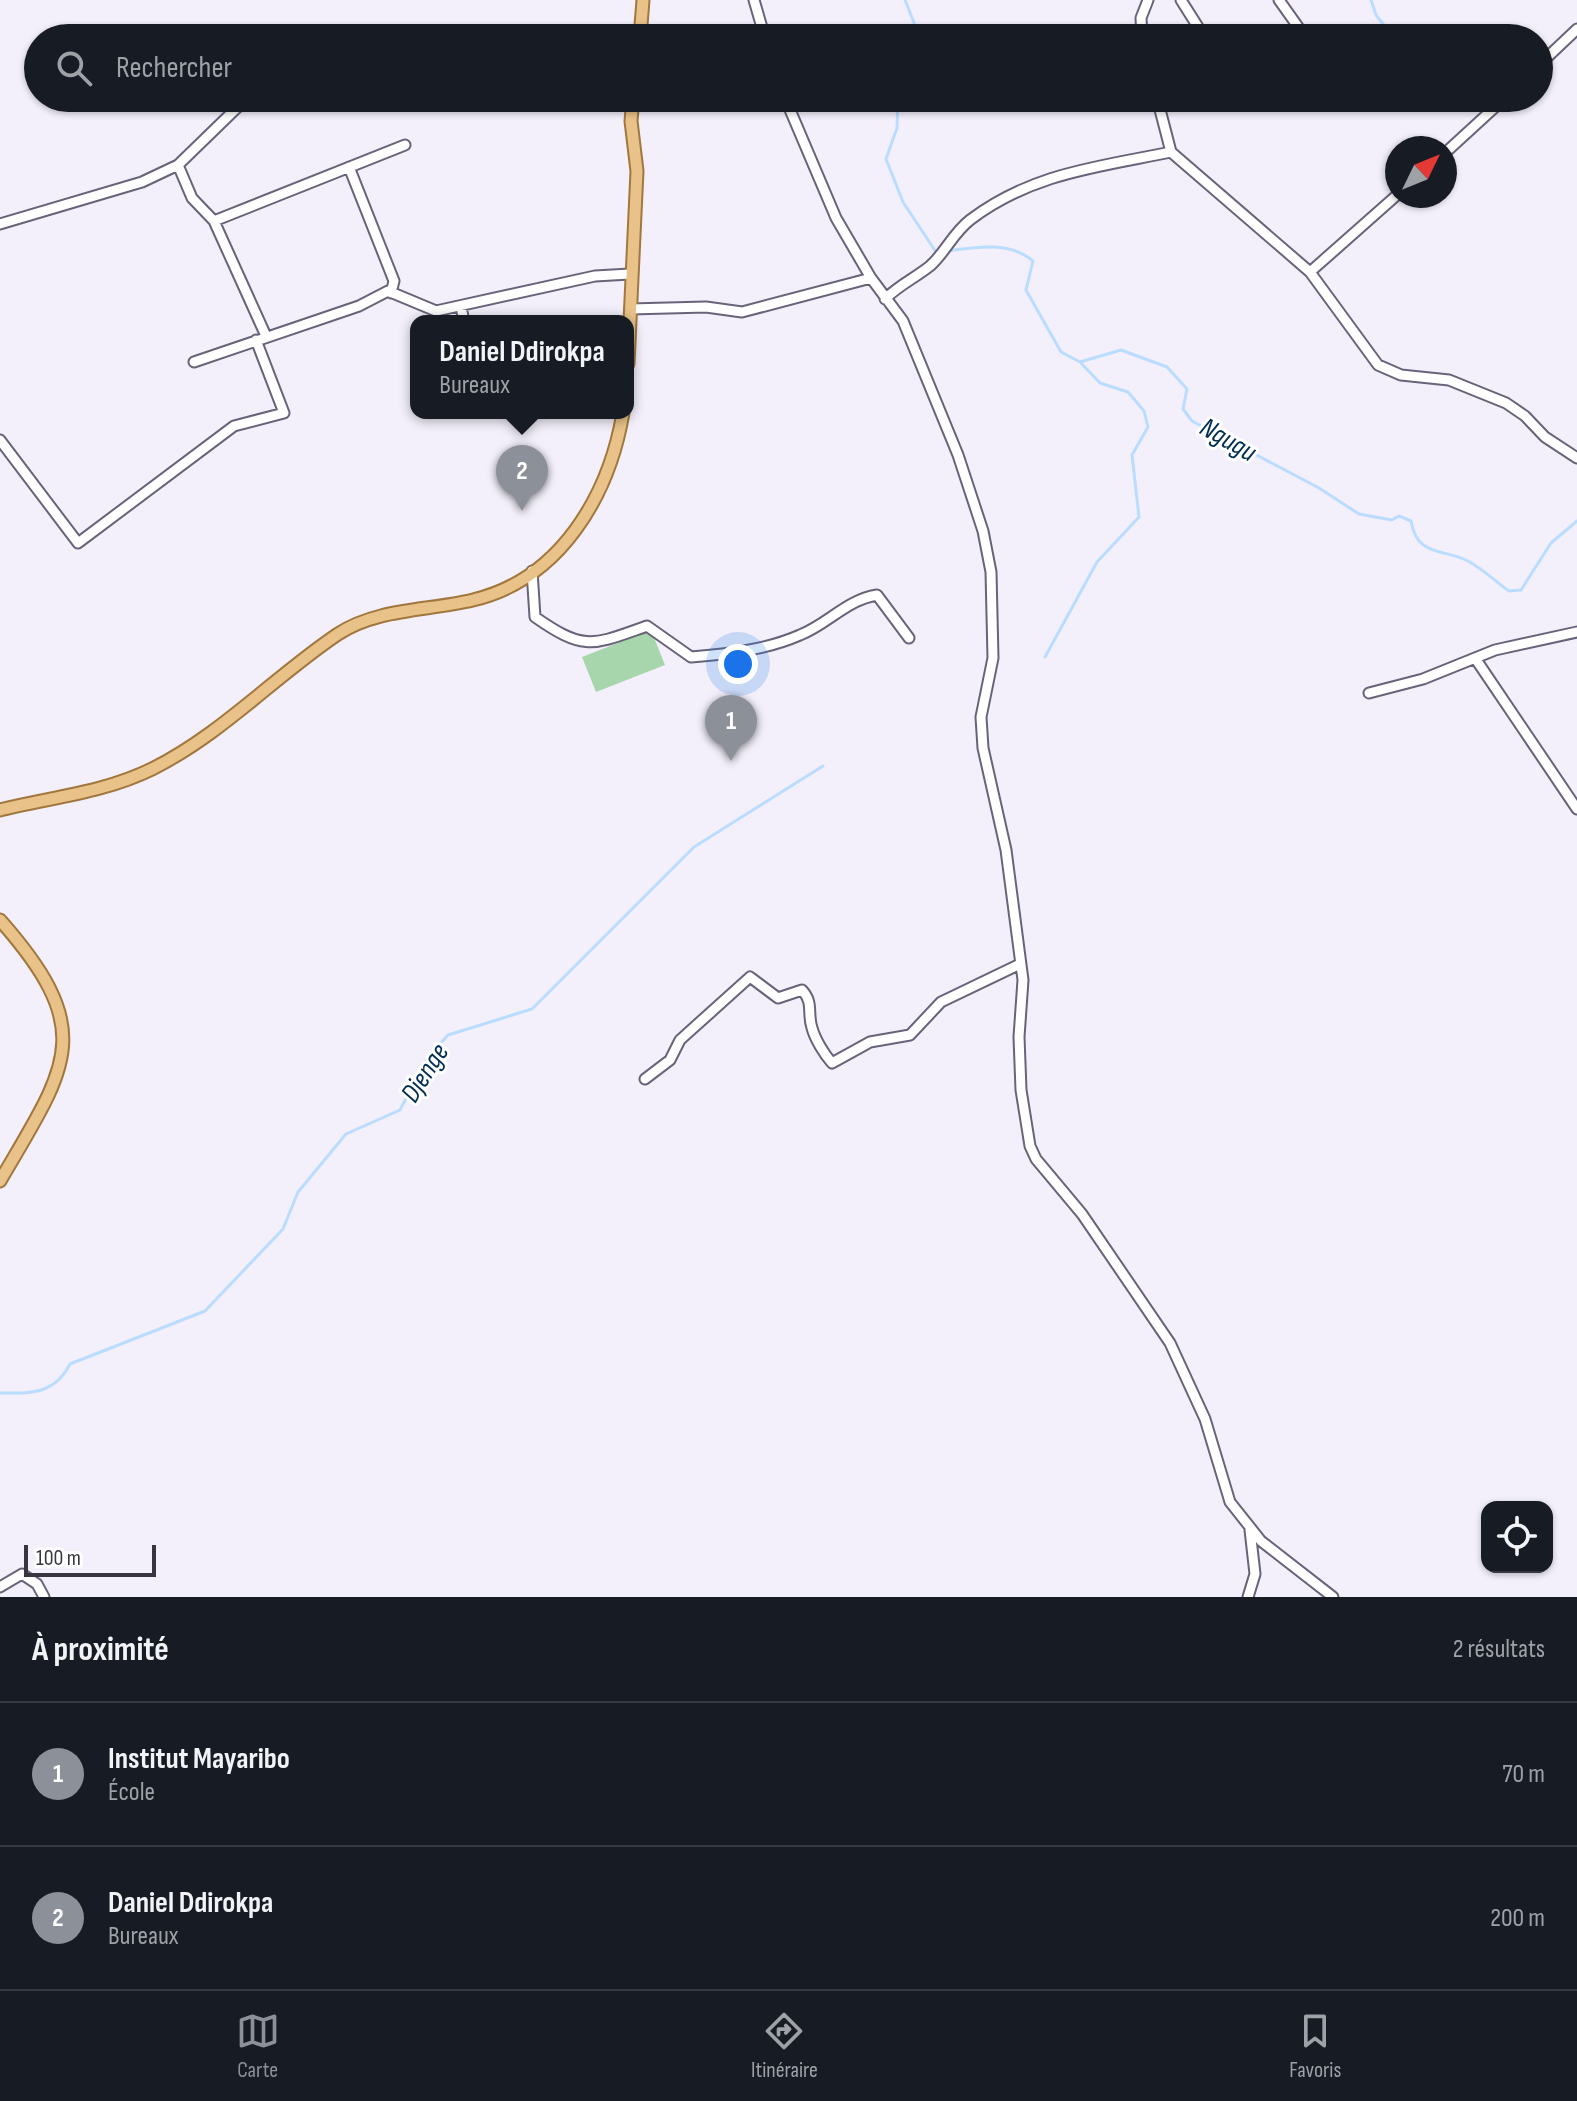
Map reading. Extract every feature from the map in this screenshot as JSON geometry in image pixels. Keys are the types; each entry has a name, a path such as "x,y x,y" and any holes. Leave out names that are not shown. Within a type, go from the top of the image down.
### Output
{"main road":[{"path":"641,24 643,0"},
{"path":"630,315 637,171 632,112"},
{"path":"0,810 76,797 152,769 229,722 339,634 370,618 474,600 503,590 555,553 590,512 613,462 622,419"},
{"path":"0,920 45,975 58,1009 64,1038 57,1079 0,1181"}],"street":[{"path":"754,0 761,24"},
{"path":"1141,24 1148,0"},
{"path":"1181,0 1196,24"},
{"path":"1279,0 1296,24"},
{"path":"1553,52 1577,29"},
{"path":"0,224 142,182 178,165 233,112"},
{"path":"791,112 836,218 871,278 903,321 958,455 986,545 991,572 993,658 981,717 983,748 1006,850 1020,964 1021,1090 1030,1146 1036,1159 1082,1214 1170,1343 1205,1419 1230,1502 1250,1530 1333,1597"},
{"path":"1161,112 1171,152 1310,272 1378,365 1401,375 1449,380 1506,403 1525,416 1545,437 1577,458"},
{"path":"1457,142 1490,112"},
{"path":"214,221 405,145"},
{"path":"885,299 900,284 932,265 954,234 1004,198 1047,177 1171,152"},
{"path":"0,440 78,543 234,426 284,413 261,338 214,221 192,198 178,165"},
{"path":"349,167 394,281 391,293"},
{"path":"1310,272 1385,206"},
{"path":"194,362 391,293 436,311 595,276 630,274"},
{"path":"630,309 706,307 742,312 871,278"},
{"path":"461,307 463,315"},
{"path":"532,571 535,617 558,633 584,644 601,643 647,626 691,657 740,653 802,635 859,598 877,595 909,638"},
{"path":"1369,693 1423,679 1475,658 1577,632"},
{"path":"1475,658 1577,809"},
{"path":"645,1079 670,1060 680,1040 750,977 778,998 802,990 806,994 812,1006 811,1026 832,1063 870,1042 910,1035 941,1002 1020,964"},
{"path":"1248,1597 1255,1574 1250,1530"},
{"path":"0,1587 22,1574 37,1584 44,1597"}],"green space":[{"path":"651,630 665,665 596,692 582,657"}],"waterway":[{"name":"Ngugu","path":"905,0 914,24"},
{"path":"1371,0 1383,24"},
{"name":"Ngugu","path":"898,112 897,128 886,159 903,202 936,252 939,252"},
{"path":"947,251 1003,248 1014,250 1033,261 1026,290 1061,352 1080,362 1100,383 1128,392 1144,411 1148,427 1132,455 1139,517 1097,562 1045,657"},
{"name":"Ngugu","path":"1080,362 1121,350 1167,367 1187,389 1183,409 1192,421 1319,488 1359,514 1392,520 1399,516 1411,521 1414,533 1425,546 1468,561 1509,591 1521,590 1551,543 1577,521"},
{"name":"Djenge","path":"0,1393 32,1392 49,1387 57,1382 70,1364 205,1311 283,1229 298,1192 346,1134 400,1110 428,1057 448,1035 532,1009 694,847 823,766"}],"place":[{"name":"Daniel Ddirokpa","path":"522,511"},
{"name":"Institut Mayaribo","path":"731,761"}]}
